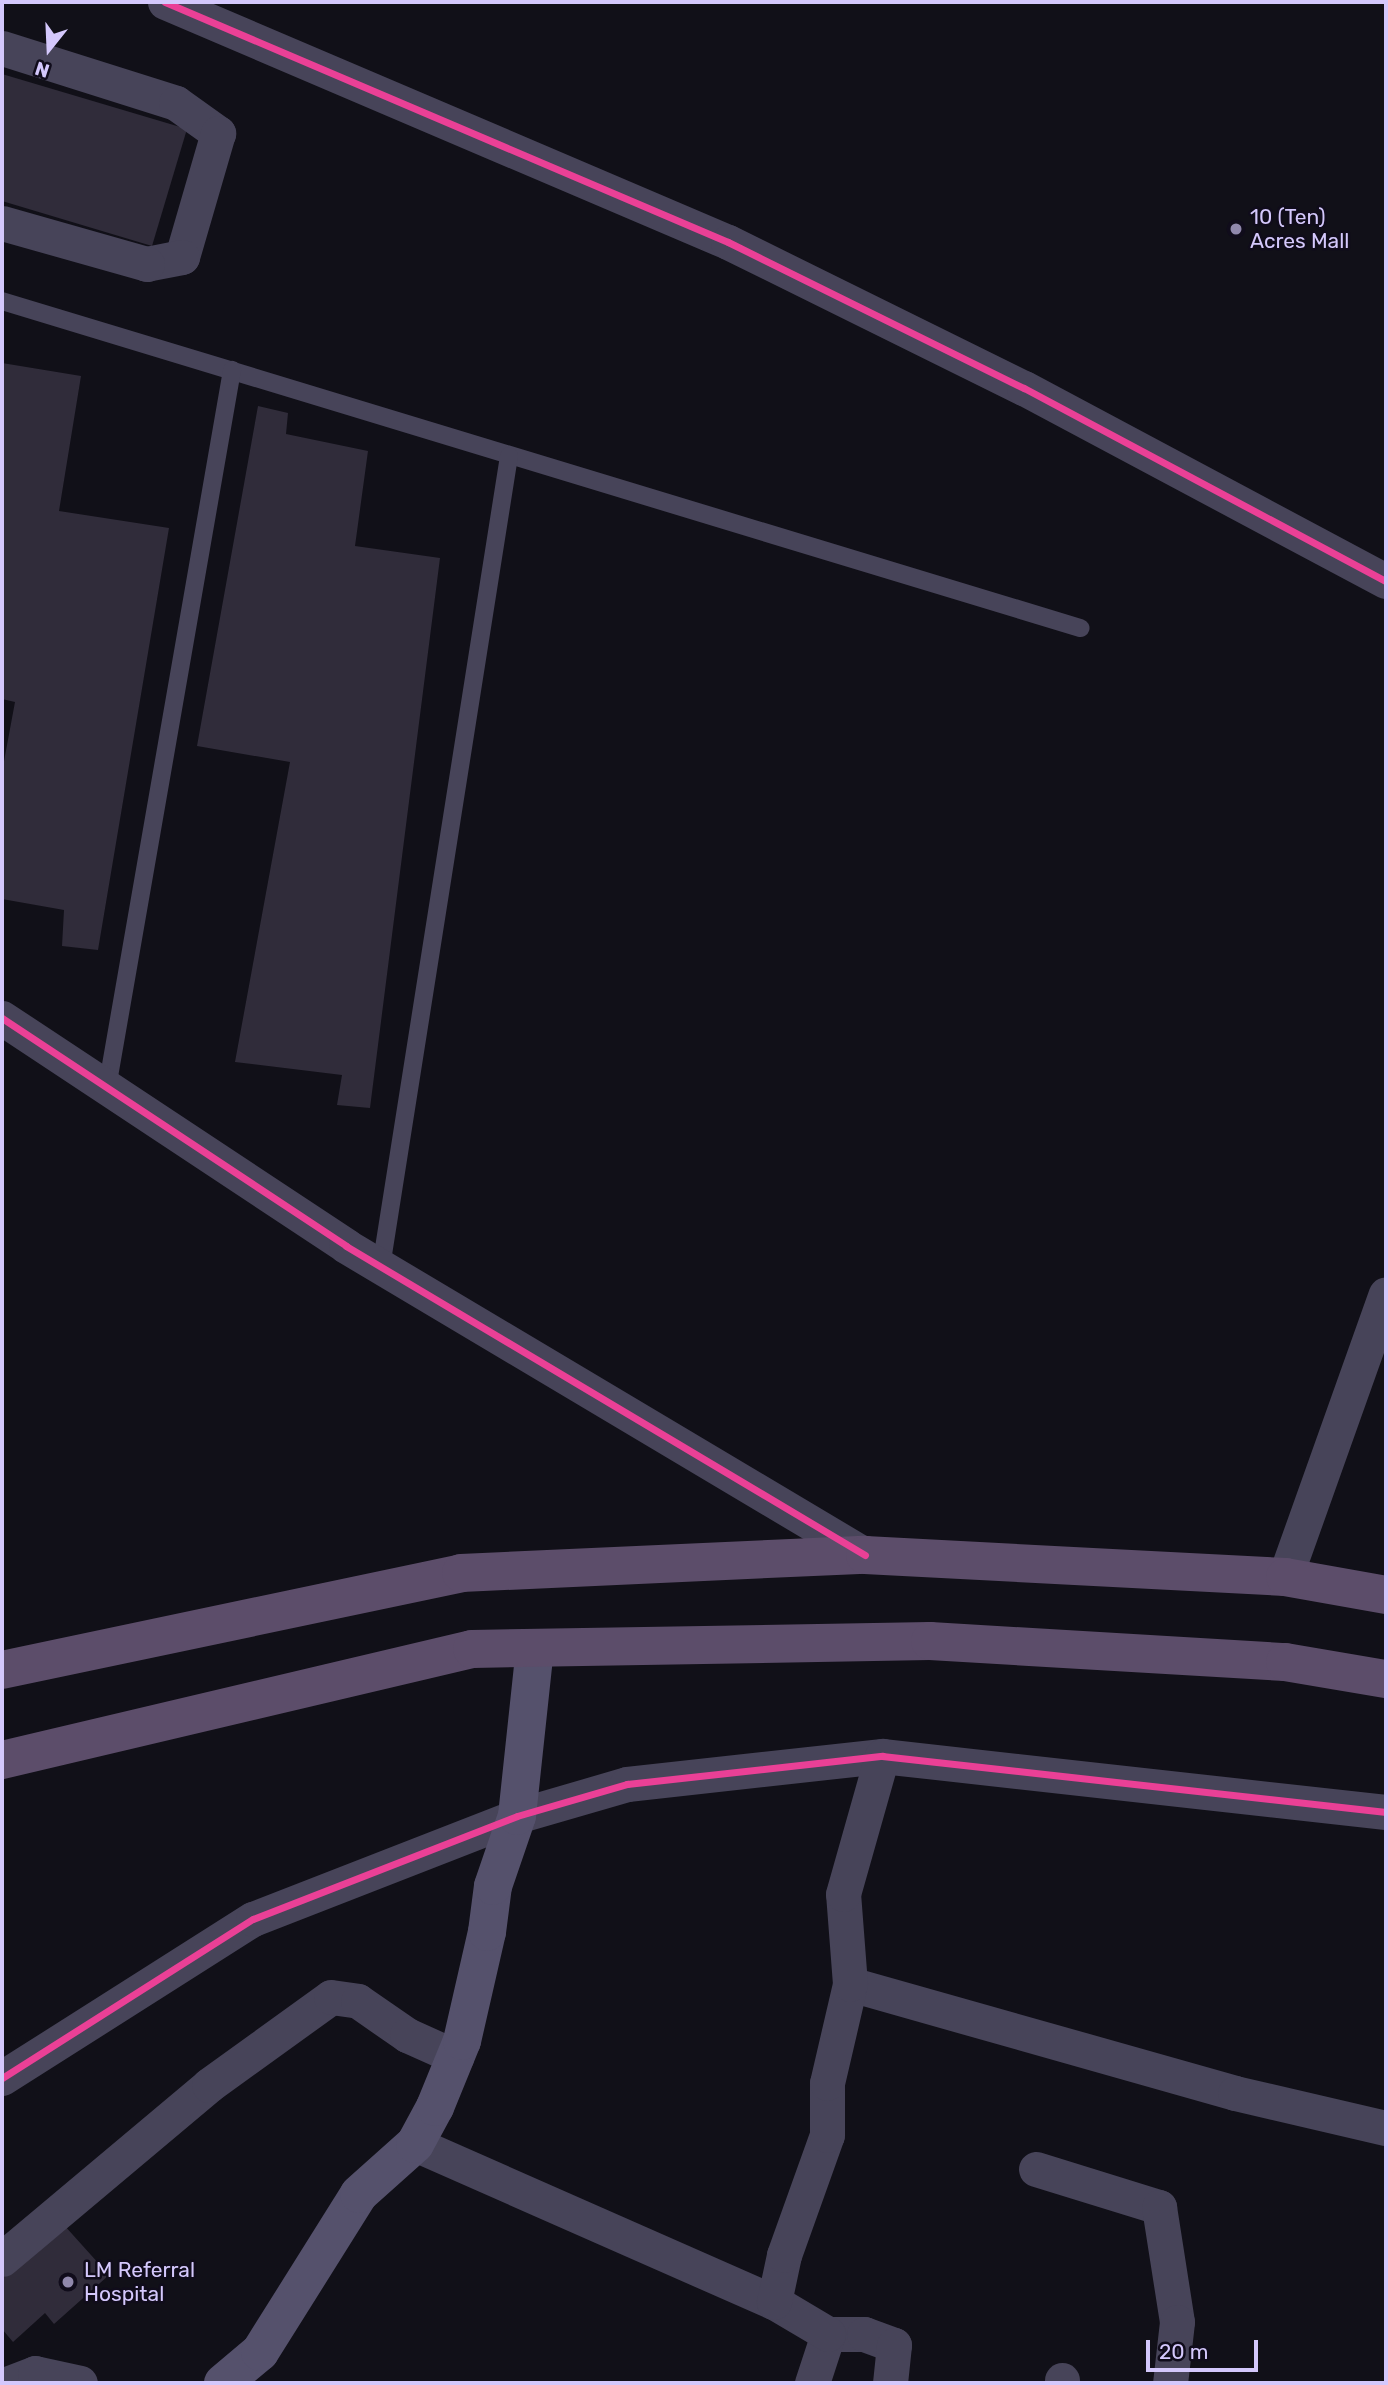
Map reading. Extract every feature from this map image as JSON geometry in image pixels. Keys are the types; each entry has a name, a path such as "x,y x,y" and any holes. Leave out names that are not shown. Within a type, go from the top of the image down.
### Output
{"main road":[{"path":"2,1670 461,1573 865,1555 1285,1577 1386,1595"},
{"path":"2,1760 472,1649 930,1641 1284,1662 1386,1679"}],"street":[{"path":"165,2 727,242 1024,388 1386,582"},
{"path":"2,48 176,103 218,133 182,257 147,264 2,223"},
{"path":"2,1018 381,1267 865,1555"},
{"path":"1285,1577 1386,1294"},
{"path":"223,2383 260,2352 359,2194 415,2144 435,2107 456,2057 487,1932 493,1886 517,1816 535,1648"},
{"path":"774,2302 784,2255 827,2135 827,2083 850,1984 843,1894 882,1756"},
{"path":"2,2078 253,1919 517,1816 627,1784 882,1756 1386,1812"},
{"path":"850,1984 1235,2093 1386,2128"},
{"path":"2,2259 209,2085 331,1997 358,2001 407,2035 456,2057"},
{"path":"415,2144 774,2302 796,2318 828,2334 864,2334 894,2344 890,2383"},
{"path":"1036,2169 1159,2207 1177,2322 1170,2383"},
{"path":"812,2383 828,2334"},
{"path":"9,2383 34,2373 80,2383"}],"lane":[{"path":"2,301 1080,628"},
{"path":"107,1088 232,370"},
{"path":"381,1267 509,456"}],"building":[{"path":"2,74 187,129 152,246 2,201"},
{"path":"2,363 81,376 59,511 169,528 98,950 62,946 64,910 2,899 2,772 15,702 2,699"},
{"path":"258,406 288,413 286,434 368,451 355,546 440,558 370,1108 337,1105 342,1075 235,1062 290,762 197,746"},
{"path":"64,2225 109,2275 54,2324 45,2313 13,2342 2,2329 2,2279"}],"cycle path":[{"path":"165,2 728,242 1024,388 1386,581"},
{"path":"2,1018 346,1246 865,1555"},
{"path":"2,2078 253,1919 517,1816 627,1784 882,1756 1386,1812"}],"place":[{"name":"10 (Ten) Acres Mall","path":"1236,229"},
{"name":"LM Referral Hospital","path":"68,2282"}]}
